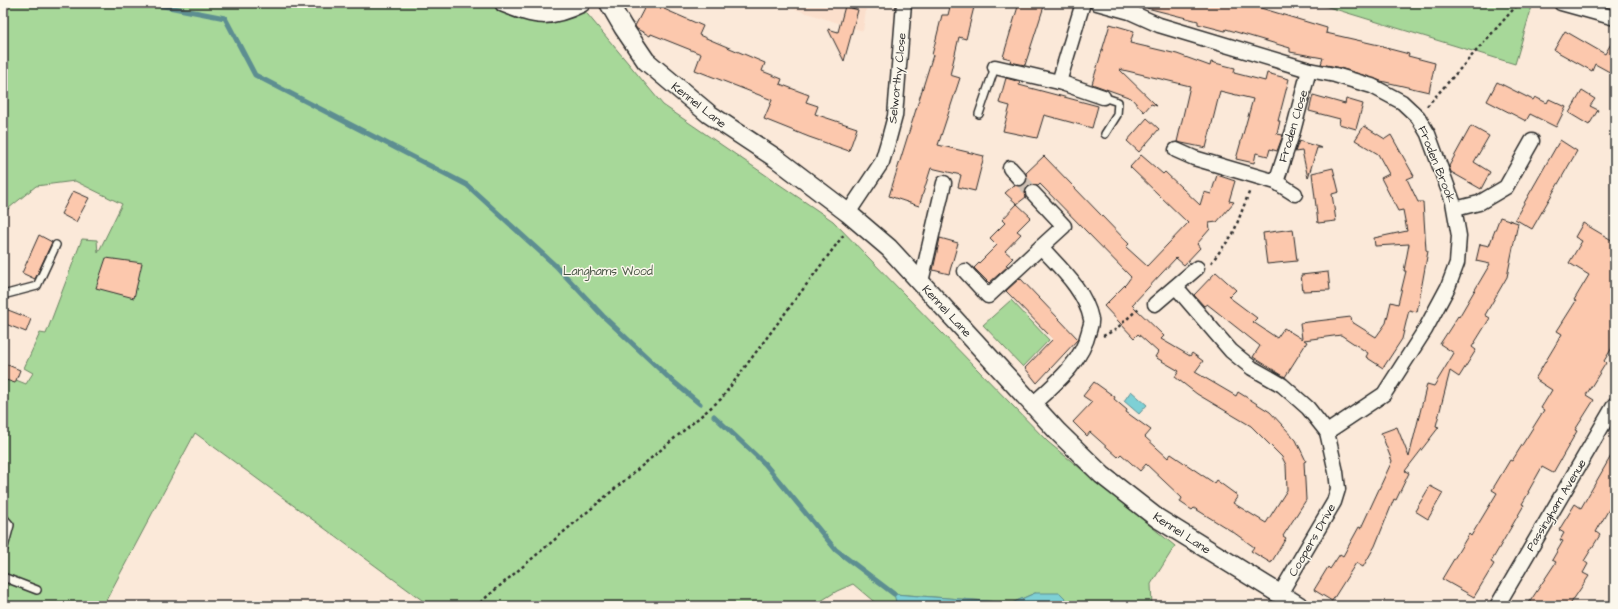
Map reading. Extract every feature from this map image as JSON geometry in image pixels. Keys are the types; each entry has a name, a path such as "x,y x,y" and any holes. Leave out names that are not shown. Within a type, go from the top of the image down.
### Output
{"street":[{"path":"504,3 525,11 544,15 564,12 581,3"},
{"name":"Kennel Lane","path":"609,3 646,62 709,114 777,159 852,216 889,248 1058,432 1102,475 1157,518 1299,606"},
{"name":"Selworthy Close","path":"852,216 882,162 895,116 904,3"},
{"path":"1059,82 1083,3"},
{"name":"Froden Brook","path":"1097,3 1130,12 1159,25 1309,70 1335,75 1372,86 1402,102 1418,117 1428,134 1455,209 1459,236 1457,263 1448,287 1425,330 1384,394 1327,432"},
{"path":"1561,3 1615,18"},
{"path":"995,67 1059,82 1103,97"},
{"name":"Froden Close","path":"1276,182 1309,70"},
{"path":"1455,209 1479,202 1506,187 1532,141"},
{"path":"1176,150 1194,158 1276,182 1296,194"},
{"path":"921,282 944,183"},
{"path":"965,271 988,296 1064,226 1033,192"},
{"path":"1033,404 1061,378 1079,358 1087,343 1092,320 1084,299 1073,281 1041,247"},
{"path":"1155,304 1198,268"},
{"name":"Coopers Drive","path":"1176,287 1231,351 1252,368 1282,385 1308,408 1327,432 1336,472 1338,489 1334,502 1280,594"},
{"name":"Passingham Avenue","path":"1496,606 1615,404"}],"lane":[{"path":"979,114 995,67"},
{"path":"1103,97 1118,102 1117,115 1105,134"},
{"path":"3,294 37,286 56,245"},
{"path":"3,517 10,525 3,551"},
{"path":"3,577 37,590"}],"path":[{"path":"1418,117 1519,3"},
{"path":"1198,268 1208,266 1233,234 1256,175"},
{"path":"476,606 721,399 852,216"},
{"path":"1087,343 1115,330 1144,303 1155,304"}],"shaded area":[{"path":"776,3 867,3 863,31"}],"green space":[{"name":"Langhams Wood","path":"3,3 578,3 663,105 833,221 1048,442 1175,546 1151,584 1152,606 1070,604 1035,593 1012,603 895,594 897,606 879,606 853,584 837,591 813,606 430,606 195,433 103,606 3,606 3,379 16,380 26,384 33,373 24,368 40,333 46,334 82,239 97,240 98,253 122,204 75,181 36,186 3,213"},
{"path":"1315,3 1533,3 1515,64"},
{"path":"1011,300 1049,340 1023,367 983,325"}],"water":[{"path":"1131,391 1147,405 1139,414 1124,401"},
{"path":"1035,593 1060,593 1071,604 1113,606 897,606 894,594 1012,603"}],"building":[{"path":"647,3 667,3 664,9 703,26 699,35 765,63 762,71 782,79 780,84 809,95 806,102 818,106 815,114 857,128 849,151 764,119 772,100 695,70 701,54 651,34 650,36 637,29 635,26"},
{"path":"951,3 975,3 966,39 959,37 950,75 960,78 938,145 984,156 975,191 958,187 961,175 931,168 919,206 889,196 933,55 942,15 948,15"},
{"path":"1019,3 1045,3 1025,65 1010,62 1011,59 1003,57"},
{"path":"1148,3 1227,3 1240,6 1241,3 1244,3 1327,28 1326,33 1383,46 1382,47 1409,54 1408,56 1435,63 1429,92 1381,81 1337,67 1321,64 1323,58 1290,52 1290,48 1226,29 1225,31 1198,24 1198,21 1147,8"},
{"path":"845,6 858,10 844,61 828,29 838,32"},
{"path":"1110,24 1134,31 1130,43 1177,54 1210,66 1211,62 1235,68 1234,73 1265,81 1267,73 1289,79 1278,121 1280,121 1277,134 1283,135 1277,151 1270,149 1268,156 1256,153 1254,163 1236,159 1253,99 1220,91 1206,148 1177,142 1190,86 1119,69 1157,106 1151,104 1144,112 1131,98 1092,84"},
{"path":"1565,31 1605,54 1615,37 1615,75 1595,64 1592,71 1554,50"},
{"path":"1006,78 1020,82 1019,85 1098,106 1092,128 1044,115 1037,138 1003,131 1010,106 999,103"},
{"path":"1497,82 1533,100 1535,97 1547,103 1549,99 1566,107 1556,127 1530,114 1526,121 1487,101"},
{"path":"1582,91 1595,99 1590,106 1598,110 1589,125 1569,113"},
{"path":"1313,95 1345,104 1346,99 1363,104 1356,129 1339,124 1340,119 1309,111"},
{"path":"1147,118 1159,129 1139,152 1127,141"},
{"path":"1364,126 1385,139 1391,135 1414,176 1407,179 1418,202 1423,202 1426,250 1428,251 1417,312 1409,310 1402,339 1383,368 1366,357 1368,353 1341,335 1304,340 1307,342 1285,377 1253,357 1260,346 1207,304 1204,306 1194,295 1216,272 1236,290 1229,297 1257,318 1253,322 1277,338 1284,328 1302,339 1300,323 1351,317 1352,322 1376,337 1386,323 1391,302 1398,304 1406,271 1404,271 1409,244 1375,246 1374,238 1407,231 1403,210 1398,211 1381,178 1389,174 1378,154 1355,140"},
{"path":"1471,126 1489,136 1474,162 1490,172 1481,189 1451,172 1449,166"},
{"path":"1560,140 1577,151 1532,229 1515,219"},
{"path":"1299,141 1322,148 1317,148 1308,178 1302,151 1295,152"},
{"path":"1141,155 1163,174 1165,172 1200,205 1204,192 1211,194 1217,175 1235,181 1229,201 1234,202 1217,222 1209,223 1210,229 1197,244 1200,248 1184,265 1176,258 1132,305 1164,336 1161,339 1190,356 1192,353 1203,361 1195,372 1236,396 1238,392 1270,412 1296,440 1306,461 1304,462 1306,500 1283,536 1286,538 1271,563 1251,551 1254,547 1233,532 1194,508 1192,510 1180,502 1182,498 1146,464 1140,471 1121,454 1118,457 1090,432 1087,436 1073,422 1092,402 1083,396 1094,382 1115,397 1114,399 1127,410 1126,412 1151,430 1145,437 1168,458 1171,454 1214,483 1216,480 1238,496 1233,503 1266,523 1287,490 1286,465 1282,457 1251,426 1197,394 1175,377 1179,371 1155,357 1158,352 1138,334 1134,338 1104,306 1131,277 1040,184 1038,186 1031,185 1028,187 1025,191 1026,197 1017,204 1005,193 1014,185 1020,186 1025,184 1027,180 1026,173 1044,156 1129,244 1126,247 1147,266 1188,223 1130,167"},
{"path":"1333,168 1339,192 1332,194 1336,221 1318,223 1312,173"},
{"path":"73,191 89,198 76,222 61,214"},
{"path":"1017,204 1031,217 1017,231 1021,234 1005,251 1013,258 1006,265 1008,266 989,283 974,268 997,245 990,238 1005,223 1002,220"},
{"path":"1500,217 1518,223 1507,277 1485,315 1490,318 1472,347 1476,350 1459,377 1450,371 1436,426 1439,427 1405,471 1409,473 1396,500 1394,499 1375,546 1363,567 1356,563 1332,601 1314,590 1328,567 1330,569 1340,554 1343,556 1359,527 1361,528 1392,461 1381,433 1397,427 1409,457 1427,384 1434,386 1454,353 1440,344 1458,316 1459,317 1490,264 1476,261 1480,244 1489,246"},
{"path":"1583,223 1615,242 1615,343 1604,361 1606,363 1586,395 1594,400 1575,430 1577,431 1553,473 1542,467 1522,504 1524,505 1491,562 1494,564 1474,597 1442,579 1469,534 1471,536 1497,493 1492,490 1510,460 1512,461 1544,410 1541,408 1552,390 1535,379 1562,334 1557,331 1576,301 1574,300 1589,275 1569,263 1582,241 1575,237"},
{"path":"1293,229 1297,261 1267,264 1263,233"},
{"path":"39,235 52,242 35,279 22,273"},
{"path":"940,238 958,243 949,274 933,270"},
{"path":"106,258 142,263 134,298 96,288"},
{"path":"1328,272 1330,290 1303,291 1301,275"},
{"path":"1020,278 1078,339 1037,383 1025,368 1053,339 1006,291"},
{"path":"3,308 31,319 26,332 3,323"},
{"path":"3,363 20,370 15,383 3,379"},
{"path":"1615,449 1615,512 1609,509 1596,532 1600,535 1584,561 1588,564 1583,573 1589,576 1569,606 1527,606 1556,562 1552,560 1563,541 1560,540 1564,533 1559,530 1575,504 1581,508"},
{"path":"1430,486 1443,493 1428,519 1415,511"}],"waterway":[{"path":"148,3 225,18 255,75 467,185 557,267 603,316 668,377 700,404"},
{"path":"714,416 765,464 836,550 894,594"}],"tunnel":[{"path":"1019,178 1033,193"}]}
